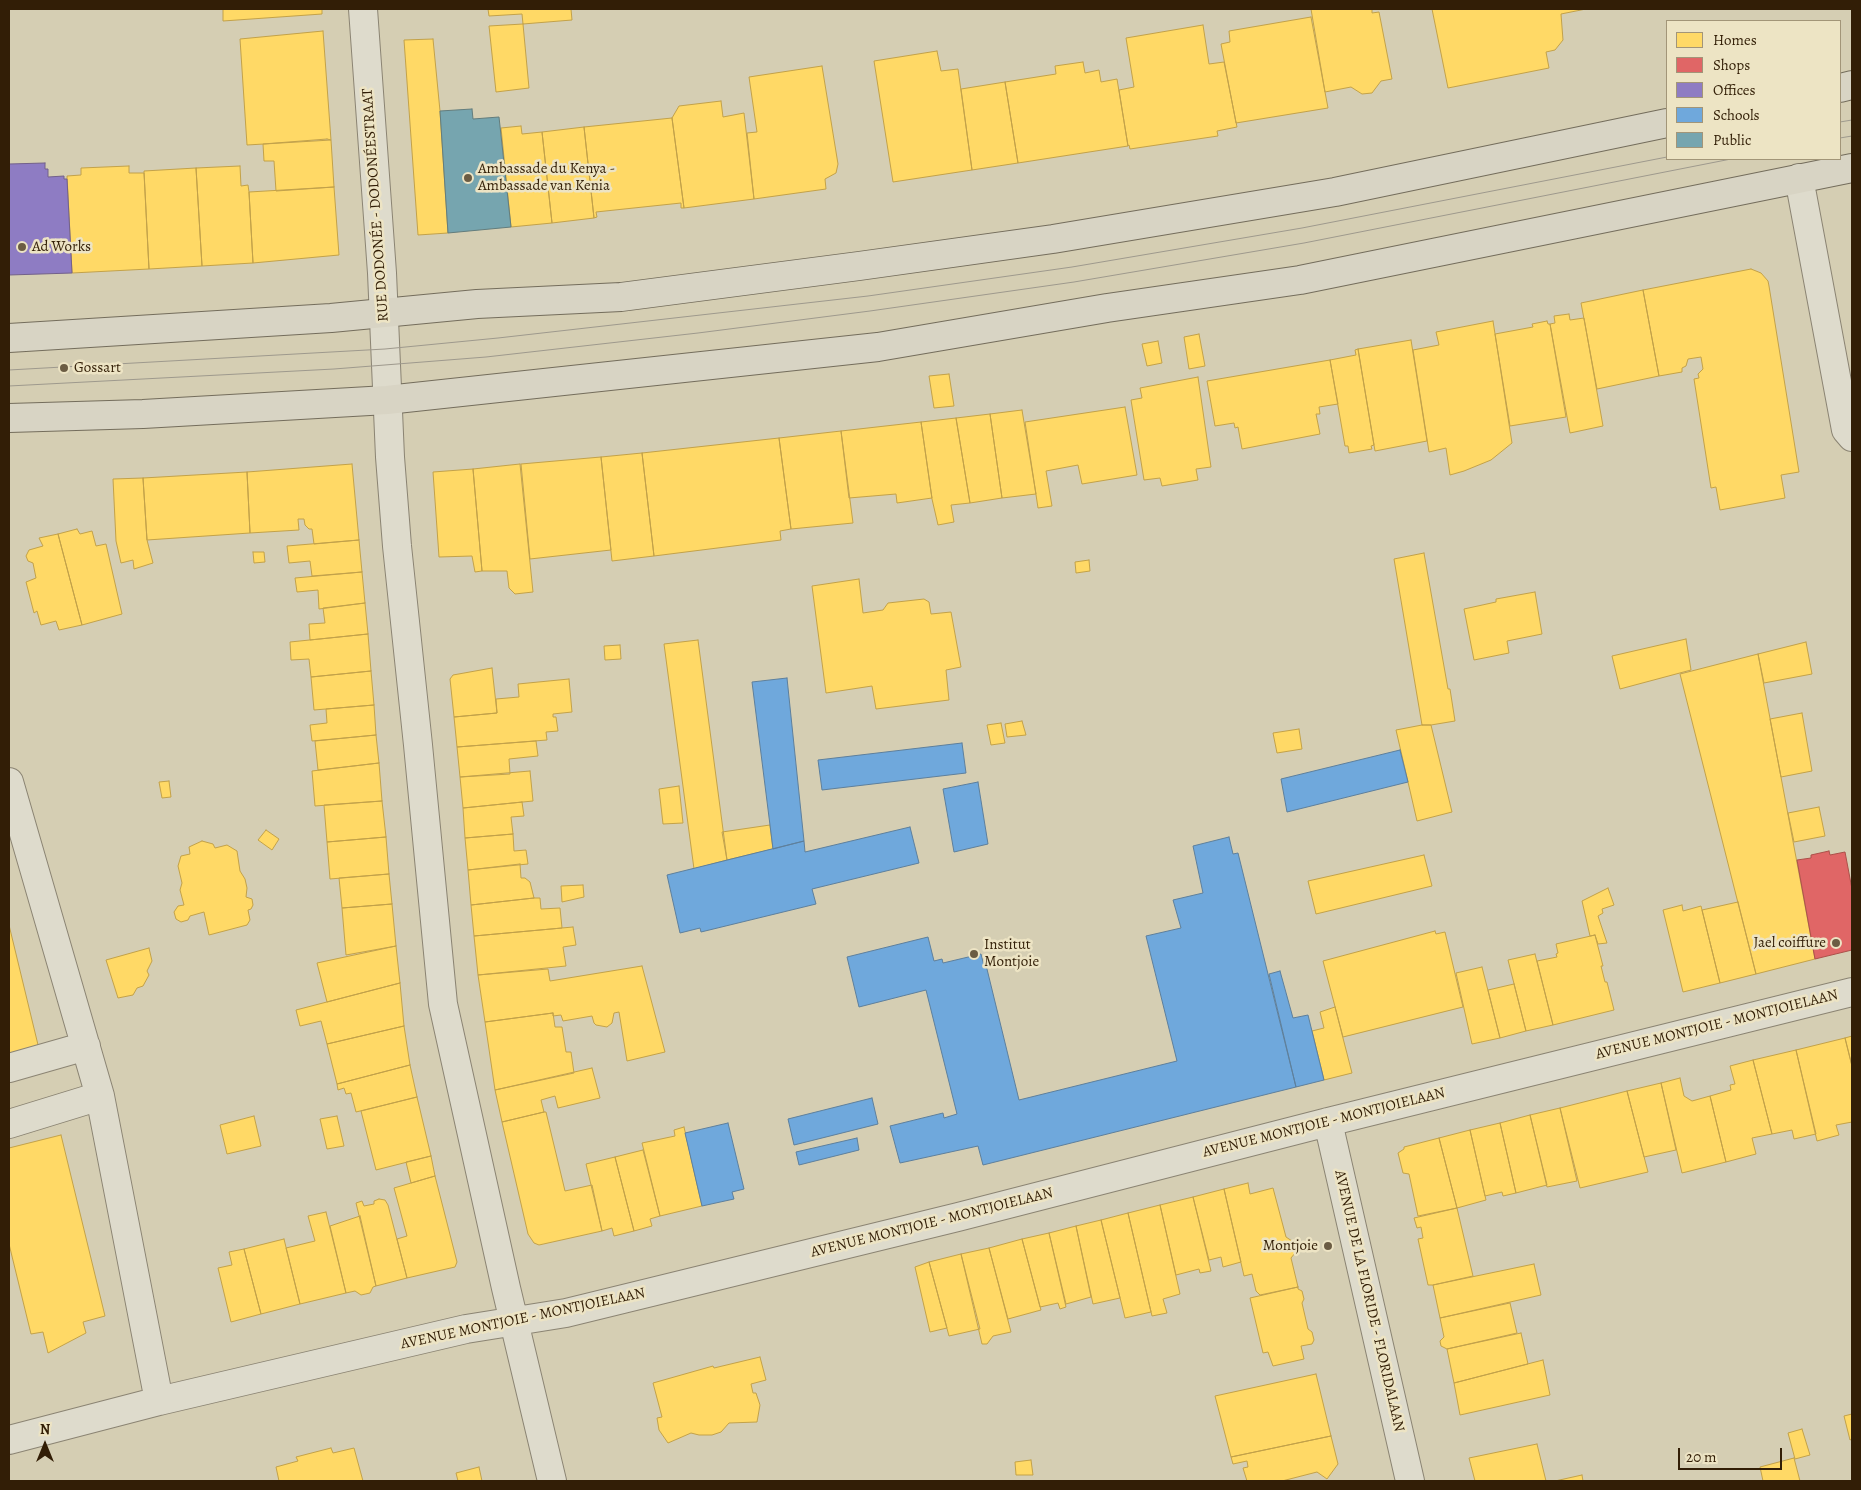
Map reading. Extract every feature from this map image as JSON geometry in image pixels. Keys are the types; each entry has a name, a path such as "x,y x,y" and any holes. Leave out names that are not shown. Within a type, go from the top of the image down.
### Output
{"main road":[{"path":"9,338 332,318 477,304 621,297 1053,239 1335,192 1666,123"},
{"path":"9,418 144,414 387,400 878,348 1106,308 1300,280 1852,168"}],"street":[{"name":"RUE DODONÉE - DODONÉESTRAAT","path":"363,9 384,313 387,400 397,546 443,1004 552,1481"},
{"path":"1799,178 1846,430 1852,437"},
{"path":"9,782 100,1096 160,1400"},
{"name":"AVENUE MONTJOIE - MONTJOIELAAN","path":"10,1435 466,1329 566,1313 967,1215 1328,1122 1852,992"},
{"path":"9,1068 86,1046"},
{"path":"9,1124 100,1096"},
{"name":"AVENUE DE LA FLORIDE - FLORIDALAAN","path":"1328,1122 1410,1481"}],"building: Homes":[{"path":"223,9 322,9 322,14 223,21"},
{"path":"488,9 571,9 572,20 523,24 522,14 489,16"},
{"path":"1311,9 1372,9 1372,13 1379,12 1392,79 1381,81 1372,93 1362,94 1351,87 1325,92"},
{"path":"1432,9 1586,9 1561,14 1563,40 1555,50 1546,52 1549,68 1448,88"},
{"path":"1311,17 1328,108 1236,123 1221,44 1230,42 1229,31"},
{"path":"523,24 529,88 496,92 489,26"},
{"path":"1203,25 1209,64 1224,62 1237,127 1217,131 1218,136 1130,149 1119,90 1134,87 1126,38"},
{"path":"323,31 331,140 247,145 240,39"},
{"path":"433,39 448,233 418,235 404,40"},
{"path":"937,51 941,71 958,69 972,170 893,182 874,61"},
{"path":"1083,62 1085,73 1099,70 1101,82 1117,79 1128,146 1018,163 1005,82 1056,74 1055,66"},
{"path":"822,66 838,164 836,173 825,179 826,189 754,199 747,133 757,132 749,77"},
{"path":"1005,82 1018,163 972,170 961,89"},
{"path":"721,101 723,117 744,113 754,199 684,208 672,118 679,106"},
{"path":"672,118 684,208 681,208 681,203 596,212 597,217 594,218 584,127"},
{"path":"521,126 522,134 542,132 552,223 511,227 501,128"},
{"path":"584,127 594,218 552,223 542,132"},
{"path":"331,140 334,187 276,191 274,161 264,161 263,144"},
{"path":"129,166 129,173 144,173 149,269 72,273 67,176 81,175 81,168"},
{"path":"240,166 241,186 248,185 249,192 253,263 202,266 196,168"},
{"path":"196,168 202,266 149,269 144,171"},
{"path":"334,187 339,255 253,263 249,192"},
{"path":"1751,269 1761,273 1768,281 1799,472 1781,475 1785,498 1720,510 1716,487 1711,488 1694,379 1699,378 1698,374 1703,369 1701,357 1688,359 1686,366 1682,368 1682,372 1659,376 1643,290"},
{"path":"1643,290 1659,376 1597,389 1581,303"},
{"path":"1569,314 1570,320 1584,318 1603,426 1570,433 1550,324 1555,323 1554,316"},
{"path":"1493,321 1512,443 1491,460 1450,475 1446,448 1429,452 1413,350 1439,345 1436,332"},
{"path":"1547,321 1550,324 1566,417 1510,426 1495,334 1533,327 1532,324"},
{"path":"1199,334 1205,366 1189,369 1184,337"},
{"path":"1411,340 1427,441 1375,451 1358,349"},
{"path":"1158,341 1162,363 1147,366 1142,344"},
{"path":"1358,349 1374,445 1371,446 1372,449 1349,453 1348,446 1345,446 1330,360 1356,355 1355,350"},
{"path":"1330,360 1338,404 1319,407 1320,414 1316,414 1320,434 1242,449 1238,427 1235,428 1234,423 1215,426 1207,381"},
{"path":"949,374 954,406 934,408 929,376"},
{"path":"1198,377 1211,467 1196,469 1198,480 1162,486 1160,478 1144,480 1131,400 1142,398 1140,388"},
{"path":"1125,407 1137,475 1082,484 1078,465 1046,471 1052,506 1038,508 1025,422"},
{"path":"1022,410 1036,494 1002,498 990,414"},
{"path":"990,414 1002,498 970,503 956,418"},
{"path":"956,418 970,503 951,505 954,522 938,525 932,499 921,422"},
{"path":"921,422 932,498 897,503 896,494 849,498 841,431"},
{"path":"841,431 853,523 791,529 779,438"},
{"path":"779,438 791,529 780,531 781,540 654,556 642,453"},
{"path":"642,453 654,556 612,561 601,457"},
{"path":"601,457 611,550 530,559 521,464"},
{"path":"352,464 359,540 314,544 312,529 305,525 304,519 298,519 299,530 250,533 247,472"},
{"path":"520,464 533,592 515,594 509,588 507,571 482,571 473,469"},
{"path":"473,469 482,571 475,572 472,556 439,557 433,472"},
{"path":"247,472 250,533 147,540 143,478"},
{"path":"143,478 147,540 153,563 134,569 133,560 121,563 116,541 113,479"},
{"path":"77,529 80,534 92,531 96,546 106,544 122,614 82,625 58,534"},
{"path":"58,534 82,625 59,630 56,621 41,625 37,611 34,613 26,582 36,578 33,563 28,561 26,556 29,550 43,546 39,538"},
{"path":"359,540 362,572 312,576 310,561 289,563 287,546"},
{"path":"253,552 264,552 265,562 254,563"},
{"path":"1424,553 1455,721 1431,725 1422,725 1394,559"},
{"path":"1089,560 1090,571 1076,573 1075,562"},
{"path":"362,572 365,603 319,609 318,590 297,592 295,578"},
{"path":"859,579 863,613 883,610 888,603 924,599 929,602 931,614 951,612 961,667 946,670 949,700 876,709 872,686 826,693 812,586"},
{"path":"1535,592 1542,634 1507,641 1509,653 1474,660 1464,609 1496,602 1496,599"},
{"path":"365,603 368,634 310,640 309,624 325,623 323,608"},
{"path":"368,634 371,671 311,677 309,659 291,660 290,642"},
{"path":"1686,639 1691,670 1620,689 1612,656"},
{"path":"698,640 727,860 694,869 664,644"},
{"path":"1806,642 1812,674 1764,683 1758,654"},
{"path":"620,645 621,659 605,660 604,646"},
{"path":"1758,654 1815,959 1756,974 1680,674"},
{"path":"492,668 497,713 454,717 450,679 453,675"},
{"path":"371,671 374,705 314,710 311,677"},
{"path":"569,679 572,712 553,714 553,717 556,717 558,731 546,732 547,740 457,747 454,717 497,713 496,699 519,697 518,684"},
{"path":"374,705 376,735 312,741 310,725 327,723 326,709"},
{"path":"1802,713 1812,771 1781,777 1770,719"},
{"path":"1022,721 1026,735 1007,737 1005,724"},
{"path":"1001,723 1005,743 991,745 987,725"},
{"path":"1431,725 1452,812 1417,821 1396,730"},
{"path":"1299,729 1302,749 1277,753 1273,733"},
{"path":"376,735 379,763 318,770 315,741"},
{"path":"536,741 538,756 509,759 510,774 460,777 457,747"},
{"path":"379,763 382,801 315,806 312,771"},
{"path":"530,771 533,801 463,808 460,777"},
{"path":"169,781 171,797 162,798 159,782"},
{"path":"679,786 683,823 663,824 659,789"},
{"path":"382,801 386,837 327,842 324,805"},
{"path":"522,802 524,816 511,817 513,834 465,838 463,808"},
{"path":"1819,807 1825,836 1794,842 1788,813"},
{"path":"770,825 773,849 727,860 722,832"},
{"path":"266,830 279,839 272,850 258,840"},
{"path":"513,834 514,851 526,850 528,864 468,870 465,838"},
{"path":"386,837 389,874 330,879 327,842"},
{"path":"202,841 213,844 215,848 227,845 237,851 240,871 245,879 247,888 246,897 252,899 253,905 248,910 250,920 247,925 209,935 204,912 190,916 188,920 181,922 176,919 174,912 178,906 184,905 180,890 182,883 178,866 181,856 190,854 189,847"},
{"path":"1424,855 1432,886 1316,914 1308,881"},
{"path":"520,864 521,878 525,878 530,882 534,898 471,905 468,870"},
{"path":"389,874 392,904 342,908 339,878"},
{"path":"583,885 584,897 562,902 561,886"},
{"path":"1608,888 1614,905 1602,909 1603,913 1598,916 1607,943 1598,944 1595,935 1590,936 1582,901"},
{"path":"540,898 541,909 560,908 562,928 474,936 471,905"},
{"path":"1738,902 1756,974 1720,983 1702,910"},
{"path":"392,904 396,946 346,955 342,908"},
{"path":"1682,905 1683,911 1701,906 1720,983 1683,992 1663,910"},
{"path":"9,925 39,1049 9,1056"},
{"path":"573,927 576,945 563,947 566,966 478,975 474,936"},
{"path":"1435,931 1436,934 1445,932 1463,1007 1343,1037 1323,961"},
{"path":"1595,935 1605,982 1607,982 1614,1010 1553,1025 1537,961 1557,957 1556,944"},
{"path":"396,946 400,983 327,1002 317,963"},
{"path":"149,948 152,961 147,971 149,975 143,986 137,988 133,995 118,998 106,960"},
{"path":"1535,954 1553,1025 1526,1031 1508,960"},
{"path":"642,966 665,1052 627,1061 619,1012 614,1013 612,1023 607,1027 596,1025 592,1016 563,1021 561,1015 553,1016 553,1013 485,1022 478,975 548,969 550,981"},
{"path":"1482,967 1500,1038 1472,1044 1456,973"},
{"path":"400,983 404,1026 327,1044 321,1021 300,1026 296,1010"},
{"path":"1514,984 1526,1031 1500,1038 1488,990"},
{"path":"1335,1007 1352,1073 1324,1080 1312,1031 1324,1028 1320,1012"},
{"path":"553,1013 555,1027 562,1027 566,1052 571,1052 574,1073 495,1090 485,1022"},
{"path":"404,1026 410,1065 337,1084 327,1044"},
{"path":"1852,1036 1852,1066 1845,1038"},
{"path":"1845,1038 1852,1066 1852,1122 1836,1125 1839,1135 1817,1141 1796,1050"},
{"path":"1796,1050 1816,1134 1794,1139 1792,1130 1772,1134 1753,1060"},
{"path":"1753,1060 1772,1134 1752,1138 1756,1154 1726,1162 1710,1096 1731,1090 1730,1085 1735,1084 1730,1066"},
{"path":"410,1065 417,1097 356,1112 351,1093 346,1094 344,1088 338,1090 337,1084"},
{"path":"592,1068 600,1098 558,1108 555,1096 541,1100 544,1112 502,1122 495,1090"},
{"path":"1680,1078 1684,1096 1692,1101 1710,1096 1726,1162 1682,1173 1661,1083"},
{"path":"1661,1083 1676,1150 1644,1157 1627,1091"},
{"path":"1627,1091 1648,1172 1580,1188 1560,1108"},
{"path":"417,1097 431,1156 376,1170 361,1111"},
{"path":"1560,1108 1577,1181 1547,1187 1530,1115"},
{"path":"546,1112 565,1191 592,1185 602,1231 539,1245 534,1243 528,1234 502,1122"},
{"path":"1530,1115 1547,1185 1516,1193 1500,1123"},
{"path":"254,1116 261,1146 227,1154 220,1125"},
{"path":"337,1116 344,1146 327,1149 320,1119"},
{"path":"1500,1123 1516,1193 1503,1196 1502,1192 1485,1196 1470,1130"},
{"path":"684,1127 702,1206 660,1216 642,1143 675,1136 674,1130"},
{"path":"1470,1130 1486,1200 1457,1208 1439,1138"},
{"path":"61,1135 105,1316 83,1322 86,1333 48,1353 43,1332 31,1334 9,1244 9,1148"},
{"path":"1439,1138 1457,1208 1418,1216 1409,1174 1403,1173 1398,1153 1404,1147"},
{"path":"643,1150 660,1216 650,1219 652,1226 634,1231 615,1157"},
{"path":"431,1156 435,1176 411,1183 406,1162"},
{"path":"615,1157 634,1231 614,1236 612,1228 602,1231 586,1164"},
{"path":"435,1176 457,1262 455,1267 407,1278 397,1239 407,1236 394,1188"},
{"path":"1248,1183 1250,1194 1273,1188 1286,1237 1292,1241 1295,1253 1291,1258 1298,1287 1260,1295 1256,1291 1252,1274 1244,1276 1224,1189"},
{"path":"1224,1189 1241,1262 1223,1267 1221,1257 1209,1260 1193,1197"},
{"path":"1193,1197 1211,1271 1200,1273 1199,1269 1176,1275 1160,1205"},
{"path":"379,1199 385,1200 388,1205 407,1278 376,1286 356,1203 362,1201 364,1206 374,1204 374,1201"},
{"path":"1160,1205 1180,1294 1163,1299 1167,1313 1152,1316 1128,1213"},
{"path":"1457,1208 1473,1276 1428,1285 1418,1239 1423,1238 1421,1227 1417,1228 1414,1218"},
{"path":"326,1212 346,1293 300,1304 286,1248 315,1241 308,1216"},
{"path":"1128,1213 1151,1312 1125,1318 1101,1220"},
{"path":"360,1216 376,1286 373,1287 370,1293 361,1295 355,1291 346,1293 330,1226"},
{"path":"1101,1220 1120,1298 1093,1304 1076,1226"},
{"path":"1076,1226 1091,1297 1066,1304 1049,1233"},
{"path":"1049,1233 1066,1307 1060,1309 1058,1303 1040,1307 1022,1239"},
{"path":"284,1239 300,1304 261,1314 244,1249"},
{"path":"1022,1239 1041,1310 1008,1319 989,1248"},
{"path":"989,1248 1011,1332 993,1336 987,1344 982,1344 961,1254"},
{"path":"244,1249 261,1314 231,1322 218,1268 232,1265 229,1252"},
{"path":"961,1254 980,1329 949,1336 929,1262"},
{"path":"929,1262 947,1328 930,1332 915,1267"},
{"path":"1534,1264 1541,1295 1440,1318 1433,1285"},
{"path":"1298,1287 1302,1291 1304,1299 1302,1303 1308,1329 1312,1332 1314,1340 1312,1344 1301,1346 1304,1359 1273,1366 1268,1352 1263,1353 1250,1298"},
{"path":"1510,1303 1517,1333 1447,1349 1441,1346 1440,1341 1444,1337 1440,1318"},
{"path":"1521,1333 1528,1364 1454,1383 1447,1349"},
{"path":"760,1357 766,1380 751,1384 753,1393 756,1393 760,1405 757,1422 729,1423 721,1432 712,1435 691,1433 668,1443 659,1430 657,1418 662,1417 653,1383 713,1366 714,1368"},
{"path":"1543,1360 1550,1395 1460,1415 1454,1383"},
{"path":"1316,1374 1331,1436 1231,1457 1215,1396"},
{"path":"1852,1414 1852,1439 1850,1440 1844,1416"},
{"path":"1802,1429 1810,1455 1795,1459 1788,1433"},
{"path":"1331,1436 1338,1464 1327,1479 1317,1472 1282,1481 1247,1481 1243,1468 1248,1467 1247,1461 1233,1464 1231,1457"},
{"path":"1537,1444 1546,1481 1475,1481 1469,1458"},
{"path":"331,1448 333,1453 354,1448 363,1481 279,1481 276,1467 298,1461 296,1457"},
{"path":"1794,1458 1800,1481 1763,1481 1760,1467"},
{"path":"1031,1460 1033,1475 1016,1475 1015,1462"},
{"path":"479,1467 482,1481 458,1481 456,1473"},
{"path":"1582,1475 1583,1481 1555,1481"}],"building: Shops":[{"path":"1829,851 1830,855 1845,852 1852,889 1852,950 1815,959 1797,860 1811,858 1811,855"}],"building: Offices":[{"path":"45,163 45,169 48,169 48,177 64,176 64,179 67,179 72,273 9,275 9,164"}],"building: Schools":[{"path":"787,678 804,841 773,849 752,682"},
{"path":"962,743 966,773 822,790 818,760"},
{"path":"1400,750 1408,782 1287,812 1281,779"},
{"path":"978,782 988,844 954,852 943,789"},
{"path":"910,827 919,863 812,889 816,904 701,932 700,928 680,933 667,875 804,841 805,852"},
{"path":"1229,837 1233,854 1238,853 1296,1087 983,1165 978,1146 900,1163 890,1126 943,1113 944,1118 957,1114 926,990 859,1007 847,957 928,937 934,961 942,959 943,963 981,954 984,966 986,965 1019,1100 1177,1061 1146,936 1181,928 1173,900 1203,893 1193,846"},
{"path":"1280,971 1293,1018 1308,1015 1324,1080 1296,1087 1269,974"},
{"path":"872,1098 878,1124 794,1145 788,1119"},
{"path":"728,1123 744,1189 732,1192 734,1199 702,1206 685,1133"},
{"path":"857,1138 859,1150 799,1165 796,1152"}],"building: Public":[{"path":"472,109 473,119 499,117 511,227 448,233 440,111"}],"tram line":[{"path":"1841,122 1852,120"},
{"path":"1841,138 1852,136"},
{"path":"9,370 385,349 868,296 1072,267 1302,228 1666,157"},
{"path":"9,386 334,369 486,357 870,311 1074,282 1304,243 1726,160"}],"place":[{"name":"Ambassade du Kenya - Ambassade van Kenia","path":"468,178"},
{"name":"Ad Works","path":"22,247"},
{"name":"Gossart","path":"64,368"},
{"name":"Jael coiffure","path":"1836,943"},
{"name":"Institut Montjoie","path":"974,954"},
{"name":"Montjoie","path":"1328,1246"}]}
